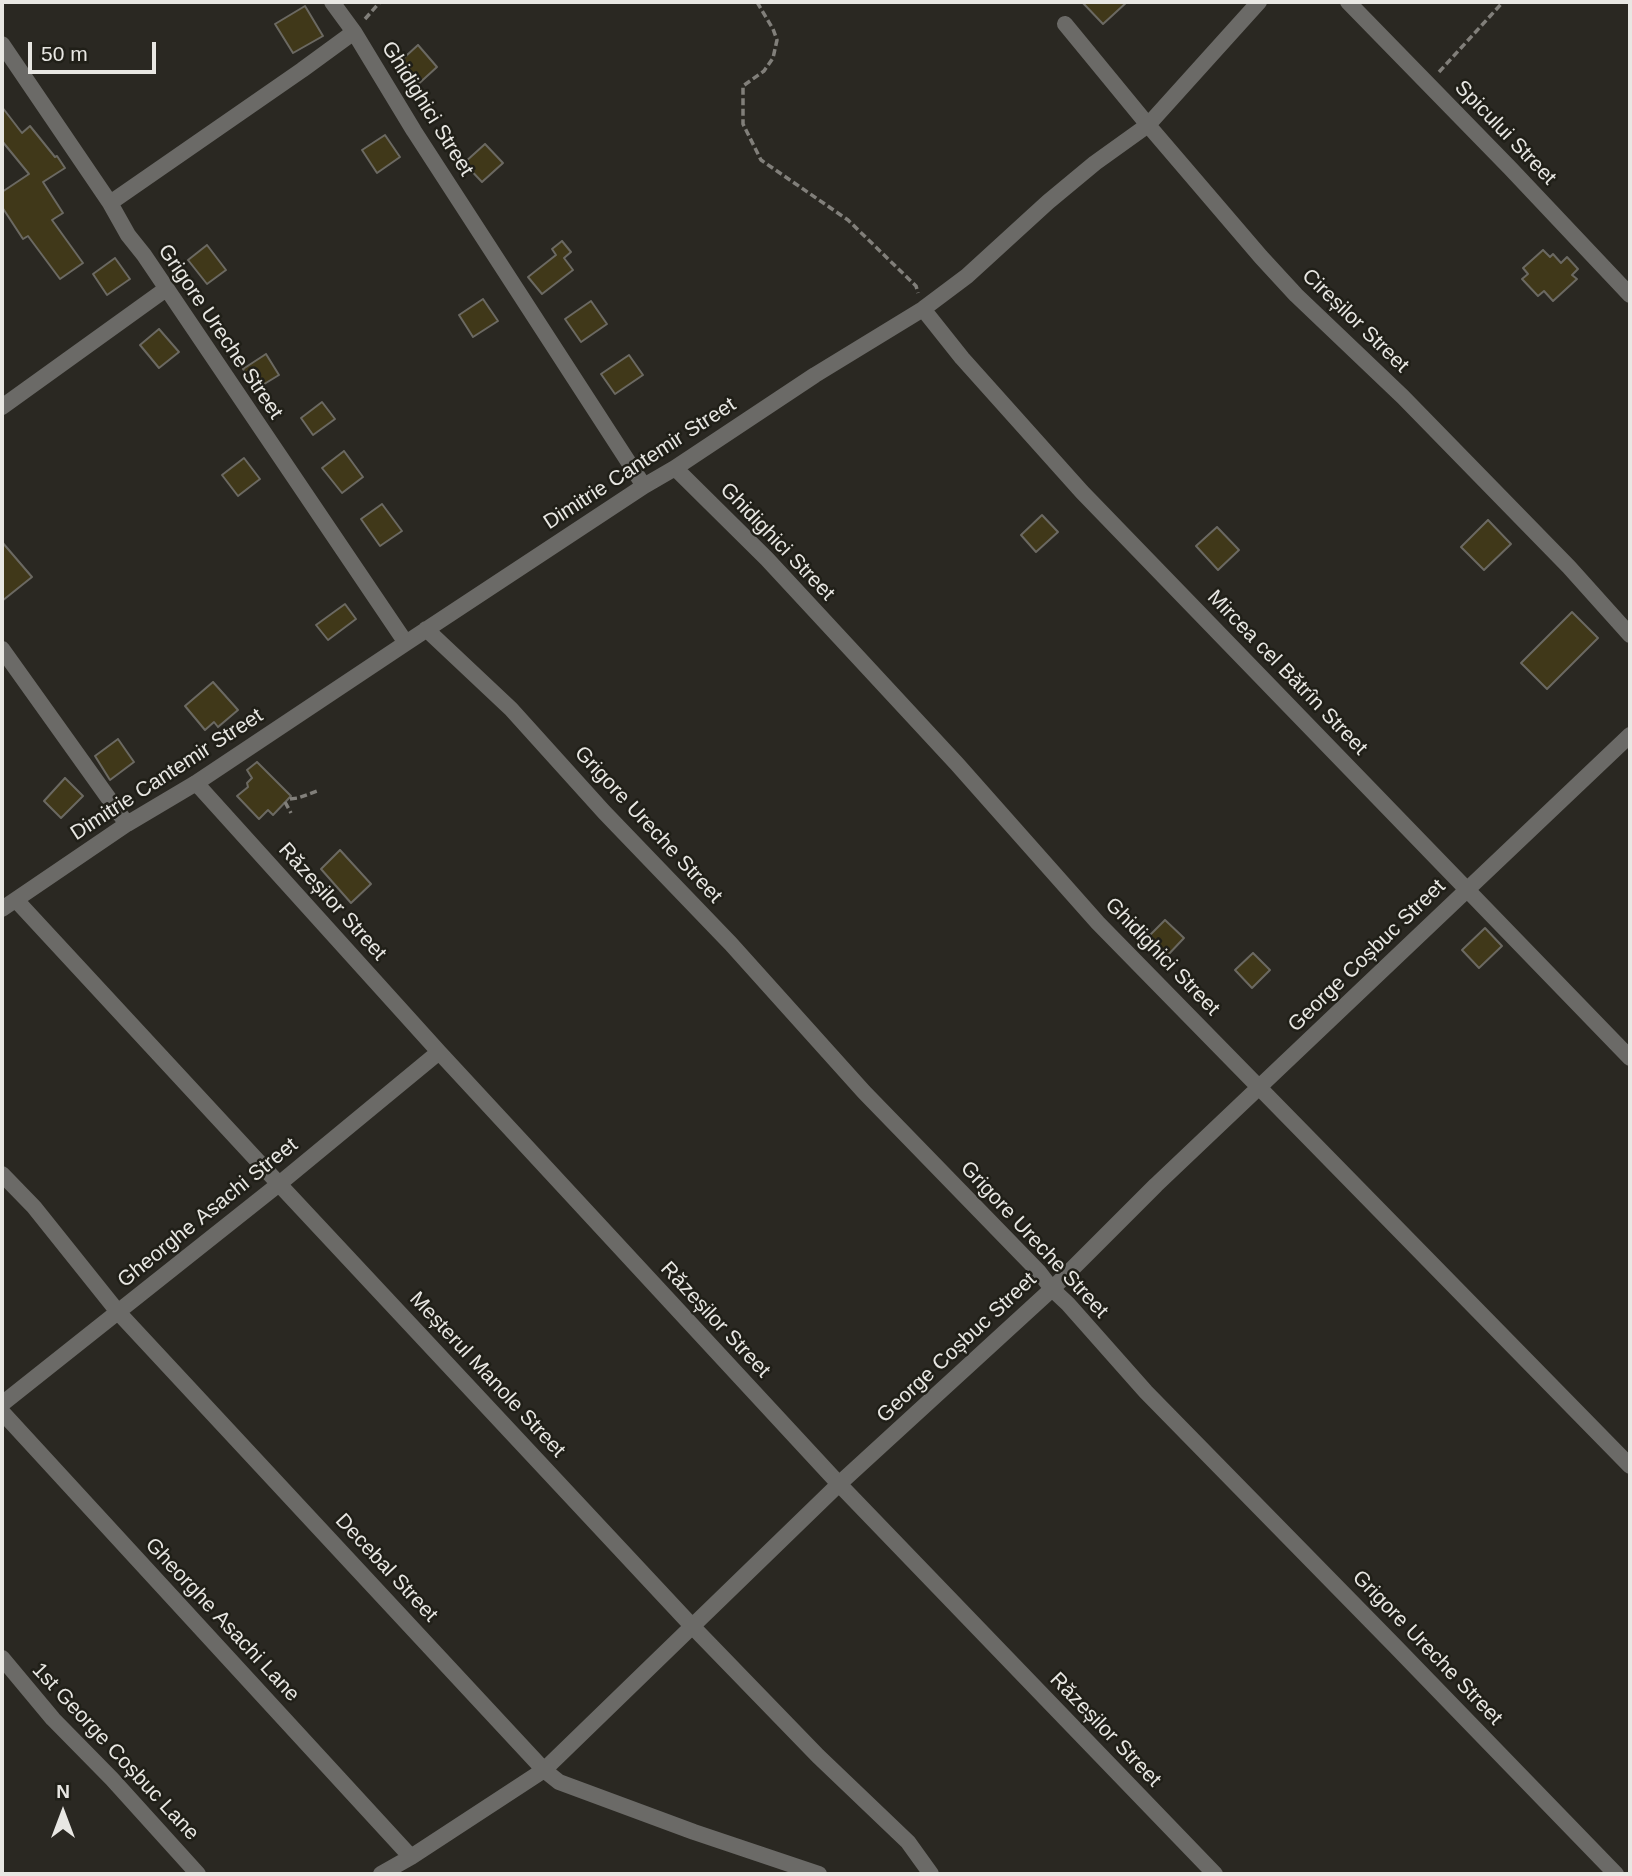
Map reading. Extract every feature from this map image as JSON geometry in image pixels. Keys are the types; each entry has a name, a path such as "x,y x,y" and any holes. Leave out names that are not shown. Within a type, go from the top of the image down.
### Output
{"street":[{"name":"Ghidighici Street","path":"331,2 354,32 414,131 644,486"},
{"name":"Dimitrie Cantemir Street","path":"2,909 127,824 196,783 815,374 923,309 967,276 1048,201 1148,125 1259,2"},
{"name":"Spicului Street","path":"1348,2 1630,295"},
{"name":"Cireșilor Street","path":"1065,24 1148,125 1296,295 1403,397 1569,567 1630,635"},
{"path":"110,203 354,32"},
{"name":"Grigore Ureche Street","path":"2,44 406,643"},
{"path":"2,407 166,289"},
{"name":"Mircea cel Bătrîn Street","path":"923,309 962,358 1082,492 1630,1058"},
{"name":"Ghidighici Street","path":"675,468 777,569 957,764 1098,923 1624,1448 1630,1466"},
{"name":"Grigore Ureche Street","path":"426,629 511,709 864,1091 1039,1272 1146,1392 1616,1874"},
{"path":"2,649 127,824"},
{"name":"George Coșbuc Street","path":"381,1874 544,1770 839,1484 1052,1289 1156,1185 1630,735"},
{"name":"Răzeșilor Street","path":"196,783 439,1052 839,1484 1215,1874"},
{"name":"Meșterul Manole Street","path":"16,900 692,1626 818,1756 908,1842 931,1874"},
{"name":"Gheorghe Asachi Street","path":"2,1404 279,1184 439,1052"},
{"name":"Decebal Street","path":"2,1174 34,1207 118,1312 544,1770 559,1782 694,1832 819,1874"},
{"name":"Gheorghe Asachi Lane","path":"2,1412 411,1857"},
{"name":"1st George Coșbuc Lane","path":"2,1658 53,1719 198,1874"}],"path":[{"path":"354,32 380,2"},
{"path":"757,2 777,40 773,58 764,71 743,86 743,124 761,160 848,220 916,286 923,309"},
{"path":"1428,84 1503,2"},
{"path":"290,799 320,790"},
{"path":"285,802 290,813"}],"building":[{"path":"1082,2 1127,2 1103,24"},
{"path":"305,6 323,36 293,53 275,24"},
{"path":"418,45 437,67 414,88 395,66"},
{"path":"2,107 22,133 30,126 65,168 43,182 63,213 52,220 83,263 60,279 28,236 23,239 2,207 2,192 29,174 2,141"},
{"path":"385,135 400,157 377,173 362,150"},
{"path":"485,144 503,163 482,182 464,163"},
{"path":"562,241 571,252 564,258 573,270 542,294 528,277 556,255 552,249"},
{"path":"207,245 226,270 207,284 188,260"},
{"path":"1543,250 1550,257 1553,254 1561,263 1567,257 1578,269 1572,275 1577,279 1553,301 1544,291 1538,296 1522,279 1528,274 1523,268"},
{"path":"115,258 130,279 107,295 93,274"},
{"path":"483,299 498,321 473,337 459,315"},
{"path":"591,301 607,324 581,342 565,319"},
{"path":"159,329 179,352 159,368 140,345"},
{"path":"266,354 279,375 256,389 243,369"},
{"path":"629,355 643,375 615,394 601,374"},
{"path":"322,402 335,419 313,435 301,418"},
{"path":"344,451 363,477 342,493 322,468"},
{"path":"244,458 260,479 238,496 222,475"},
{"path":"382,504 402,531 380,546 361,519"},
{"path":"1042,515 1058,532 1036,552 1021,535"},
{"path":"1488,520 1511,544 1484,570 1461,547"},
{"path":"1217,527 1239,550 1218,570 1196,546"},
{"path":"2,542 32,577 2,601"},
{"path":"345,604 356,619 328,640 316,625"},
{"path":"1572,612 1598,638 1547,689 1521,663"},
{"path":"213,682 238,710 218,727 214,722 205,730 185,706"},
{"path":"118,739 134,762 110,780 95,756"},
{"path":"257,762 291,796 273,815 268,810 259,819 237,796 248,787 247,783 252,778 247,770"},
{"path":"65,778 83,796 61,818 44,801"},
{"path":"340,850 371,884 351,903 321,869"},
{"path":"1165,920 1184,938 1166,957 1147,938"},
{"path":"1485,928 1502,946 1479,968 1462,950"},
{"path":"1253,953 1270,970 1252,988 1235,970"}]}
